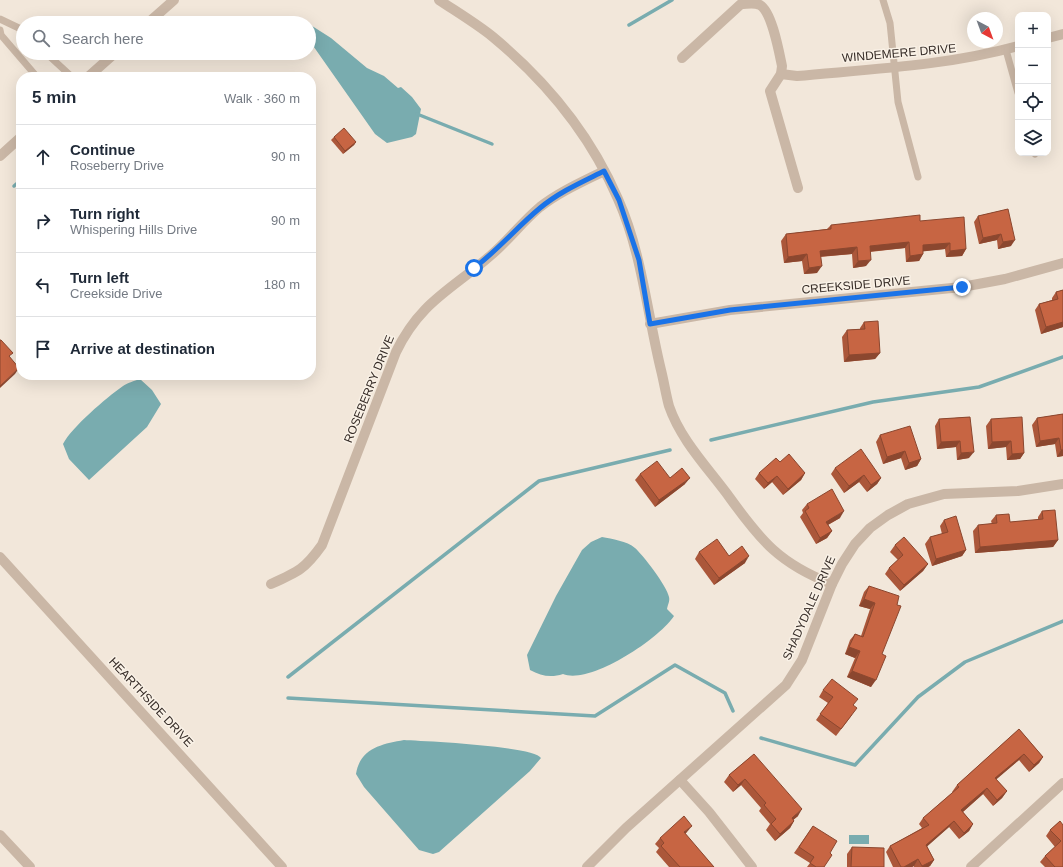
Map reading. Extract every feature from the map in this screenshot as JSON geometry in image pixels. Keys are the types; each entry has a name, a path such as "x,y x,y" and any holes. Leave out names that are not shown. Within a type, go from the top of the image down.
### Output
{"street":[{"path":"156,16 174,0"},
{"path":"439,0 492,36 530,70 549,91 574,123 604,171 619,200 639,260 650,324 670,406 678,426 693,449 755,533 770,549 786,562 806,574 832,584"},
{"path":"682,58 741,4 751,3 760,5 767,12 782,66 781,74 770,91 798,188"},
{"path":"1051,37 1063,34"},
{"name":"WINDEMERE DRIVE","path":"781,74 797,76 954,61 1015,47"},
{"path":"94,72 107,60"},
{"path":"0,156 16,142"},
{"name":"ROSEBERRY DRIVE","path":"271,584 298,573 312,559 322,544 396,352 415,319 441,294 490,256 540,208 556,196 604,171"},
{"name":"CREEKSIDE DRIVE","path":"650,324 730,310 962,287 1005,279 1063,263"},
{"name":"SHADYDALE DRIVE","path":"587,867 626,828 786,685 802,660 832,584 855,544 870,528 888,515 908,504 944,494 1018,491 1063,484"},
{"name":"HEARTHSIDE DRIVE","path":"0,557 282,867"},
{"path":"680,780 709,812 752,867"},
{"path":"971,867 1063,782"},
{"path":"0,835 30,867"}],"lane":[{"path":"883,0 890,23 898,102 918,177"},
{"path":"0,18 16,26"},
{"path":"0,30 2,35 16,52"},
{"path":"0,44 9,44"},
{"path":"1006,50 1015,84"},
{"path":"23,60 33,72"},
{"path":"54,60 67,72"}],"water":[{"path":"316,28 331,38 367,68 384,76 398,88 401,87 412,97 421,109 416,134 412,137 387,143 375,134 316,50"},
{"path":"141,380 152,390 161,404 147,427 89,480 69,459 63,444 81,421 116,391 131,382"},
{"path":"602,537 628,544 639,552 664,586 669,598 667,609 674,616 666,626 654,636 623,658 590,673 575,676 563,674 550,676 538,674 530,670 527,655 556,596 582,550 591,542"},
{"path":"404,740 500,747 520,750 534,754 541,758 530,771 439,852 433,854 419,850 364,787 356,774 358,765 367,753 388,743"},
{"path":"849,835 869,835 869,844 849,844"}],"building":[{"path":"344,128 356,142 345,151 334,137"},
{"path":"1008,209 1015,240 1003,242 1001,234 983,238 978,216"},
{"path":"920,215 920,221 964,217 966,249 950,251 950,243 923,245 923,254 910,256 909,242 870,246 871,260 858,261 857,247 820,251 822,266 809,268 807,254 788,257 786,234 831,229 831,225"},
{"path":"1063,290 1063,322 1046,327 1039,304 1058,299 1056,292"},
{"path":"878,321 880,353 849,355 847,330 865,329 864,322"},
{"path":"1,340 13,353 9,356 16,364 16,371 0,386"},
{"path":"1063,414 1063,450 1061,450 1059,438 1040,441 1037,418"},
{"path":"970,417 974,452 961,453 960,441 941,442 939,419"},
{"path":"1022,417 1024,453 1012,454 1011,441 992,442 991,419"},
{"path":"910,426 921,459 909,463 905,451 887,457 880,435"},
{"path":"861,449 881,478 871,485 864,475 849,486 835,468"},
{"path":"789,454 805,473 788,489 777,476 768,483 759,473 776,458 780,462"},
{"path":"657,461 670,478 682,468 690,478 659,500 640,474"},
{"path":"832,489 844,511 826,522 832,531 820,538 805,511 809,508 807,504"},
{"path":"1055,510 1058,540 980,547 978,525 997,523 996,515 1009,514 1010,522 1043,519 1042,511"},
{"path":"956,516 966,550 936,559 930,537 948,532 944,520"},
{"path":"904,537 928,564 904,585 889,568 903,555 895,545"},
{"path":"717,539 729,556 742,546 749,556 719,578 699,552"},
{"path":"869,586 899,596 897,605 901,606 882,654 886,656 876,680 852,671 860,651 849,647 855,634 863,637 875,603 864,599"},
{"path":"832,679 858,699 853,705 857,708 841,729 820,714 833,697 823,690"},
{"path":"1019,729 1043,757 1034,765 1024,754 995,778 1007,791 997,800 987,788 961,810 973,824 964,833 954,821 926,845 934,860 922,866 918,859 904,867 901,867 890,846 929,825 923,818 959,787 957,785"},
{"path":"754,754 802,809 792,818 794,821 780,834 771,824 776,819 764,805 766,803 745,779 738,785 729,775"},
{"path":"684,816 692,826 684,832 714,867 680,867 661,846 664,843 660,838"},
{"path":"1060,821 1063,825 1063,867 1055,867 1045,856 1061,841 1050,830"},
{"path":"813,826 837,841 830,853 832,855 824,867 816,867 810,863 814,857 799,847"},
{"path":"852,847 884,848 884,867 851,867"}],"waterway":[{"path":"629,25 672,0"},
{"path":"417,114 492,144"},
{"path":"711,440 873,402 979,387 1063,357"},
{"path":"288,677 539,481 670,450"},
{"path":"761,738 855,765 918,697 965,662 1063,621"},
{"path":"288,698 595,716 675,665 725,693 733,711"}],"route":[{"path":"474,268 490,256 525,221 556,196 604,171 619,200 639,260 650,324 730,310 962,287"}]}
